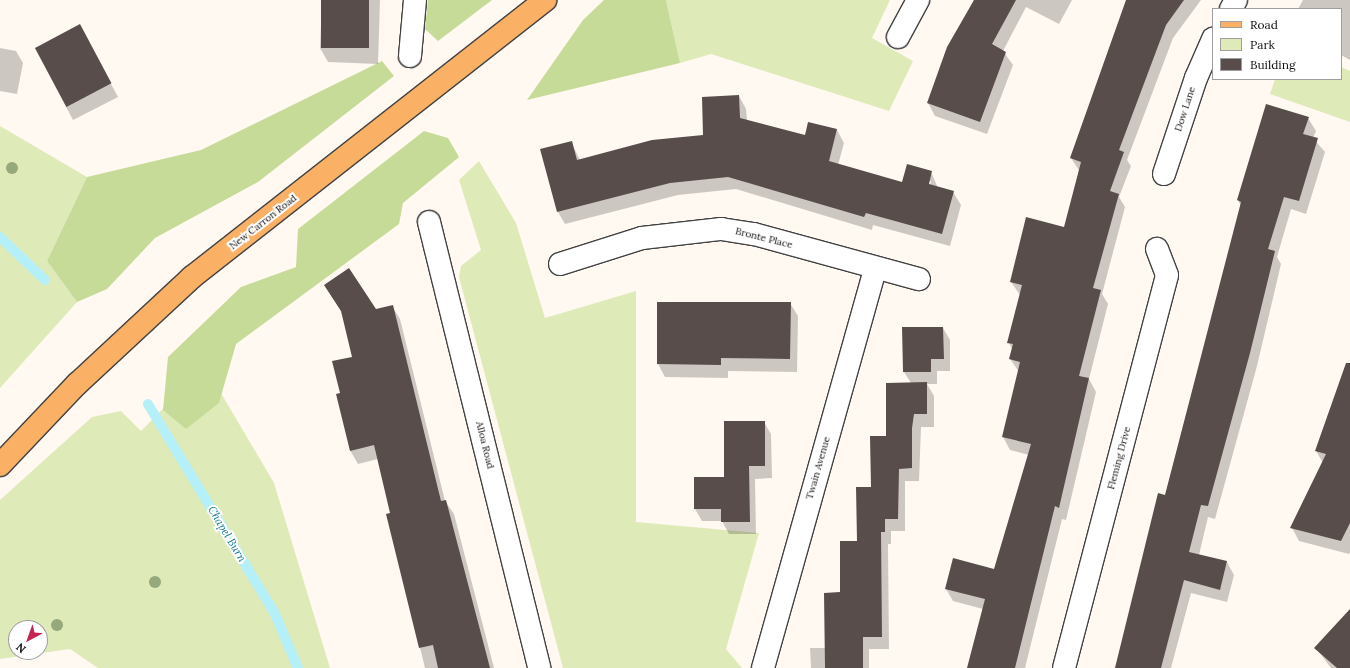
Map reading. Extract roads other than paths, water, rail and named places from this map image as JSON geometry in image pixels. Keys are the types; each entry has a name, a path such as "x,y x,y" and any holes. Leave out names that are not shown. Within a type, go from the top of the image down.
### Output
{"main road":[{"name":"New Carron Road","path":"0,466 77,384 192,277 545,0"}],"street":[{"path":"410,56 415,0"},
{"path":"898,37 918,0"},
{"name":"Dow Lane","path":"1164,174 1212,43"},
{"name":"Alloa Road","path":"429,222 539,668"},
{"name":"Bronte Place","path":"560,264 642,238 721,229 754,234 875,269 920,279"},
{"name":"Fleming Drive","path":"1064,668 1167,275 1158,249"},
{"name":"Twain Avenue","path":"763,668 875,269"}],"waterway":[{"name":"Chapel Burn","path":"0,237 45,280"},
{"name":"Chapel Burn","path":"148,404 274,612 298,668"}]}
